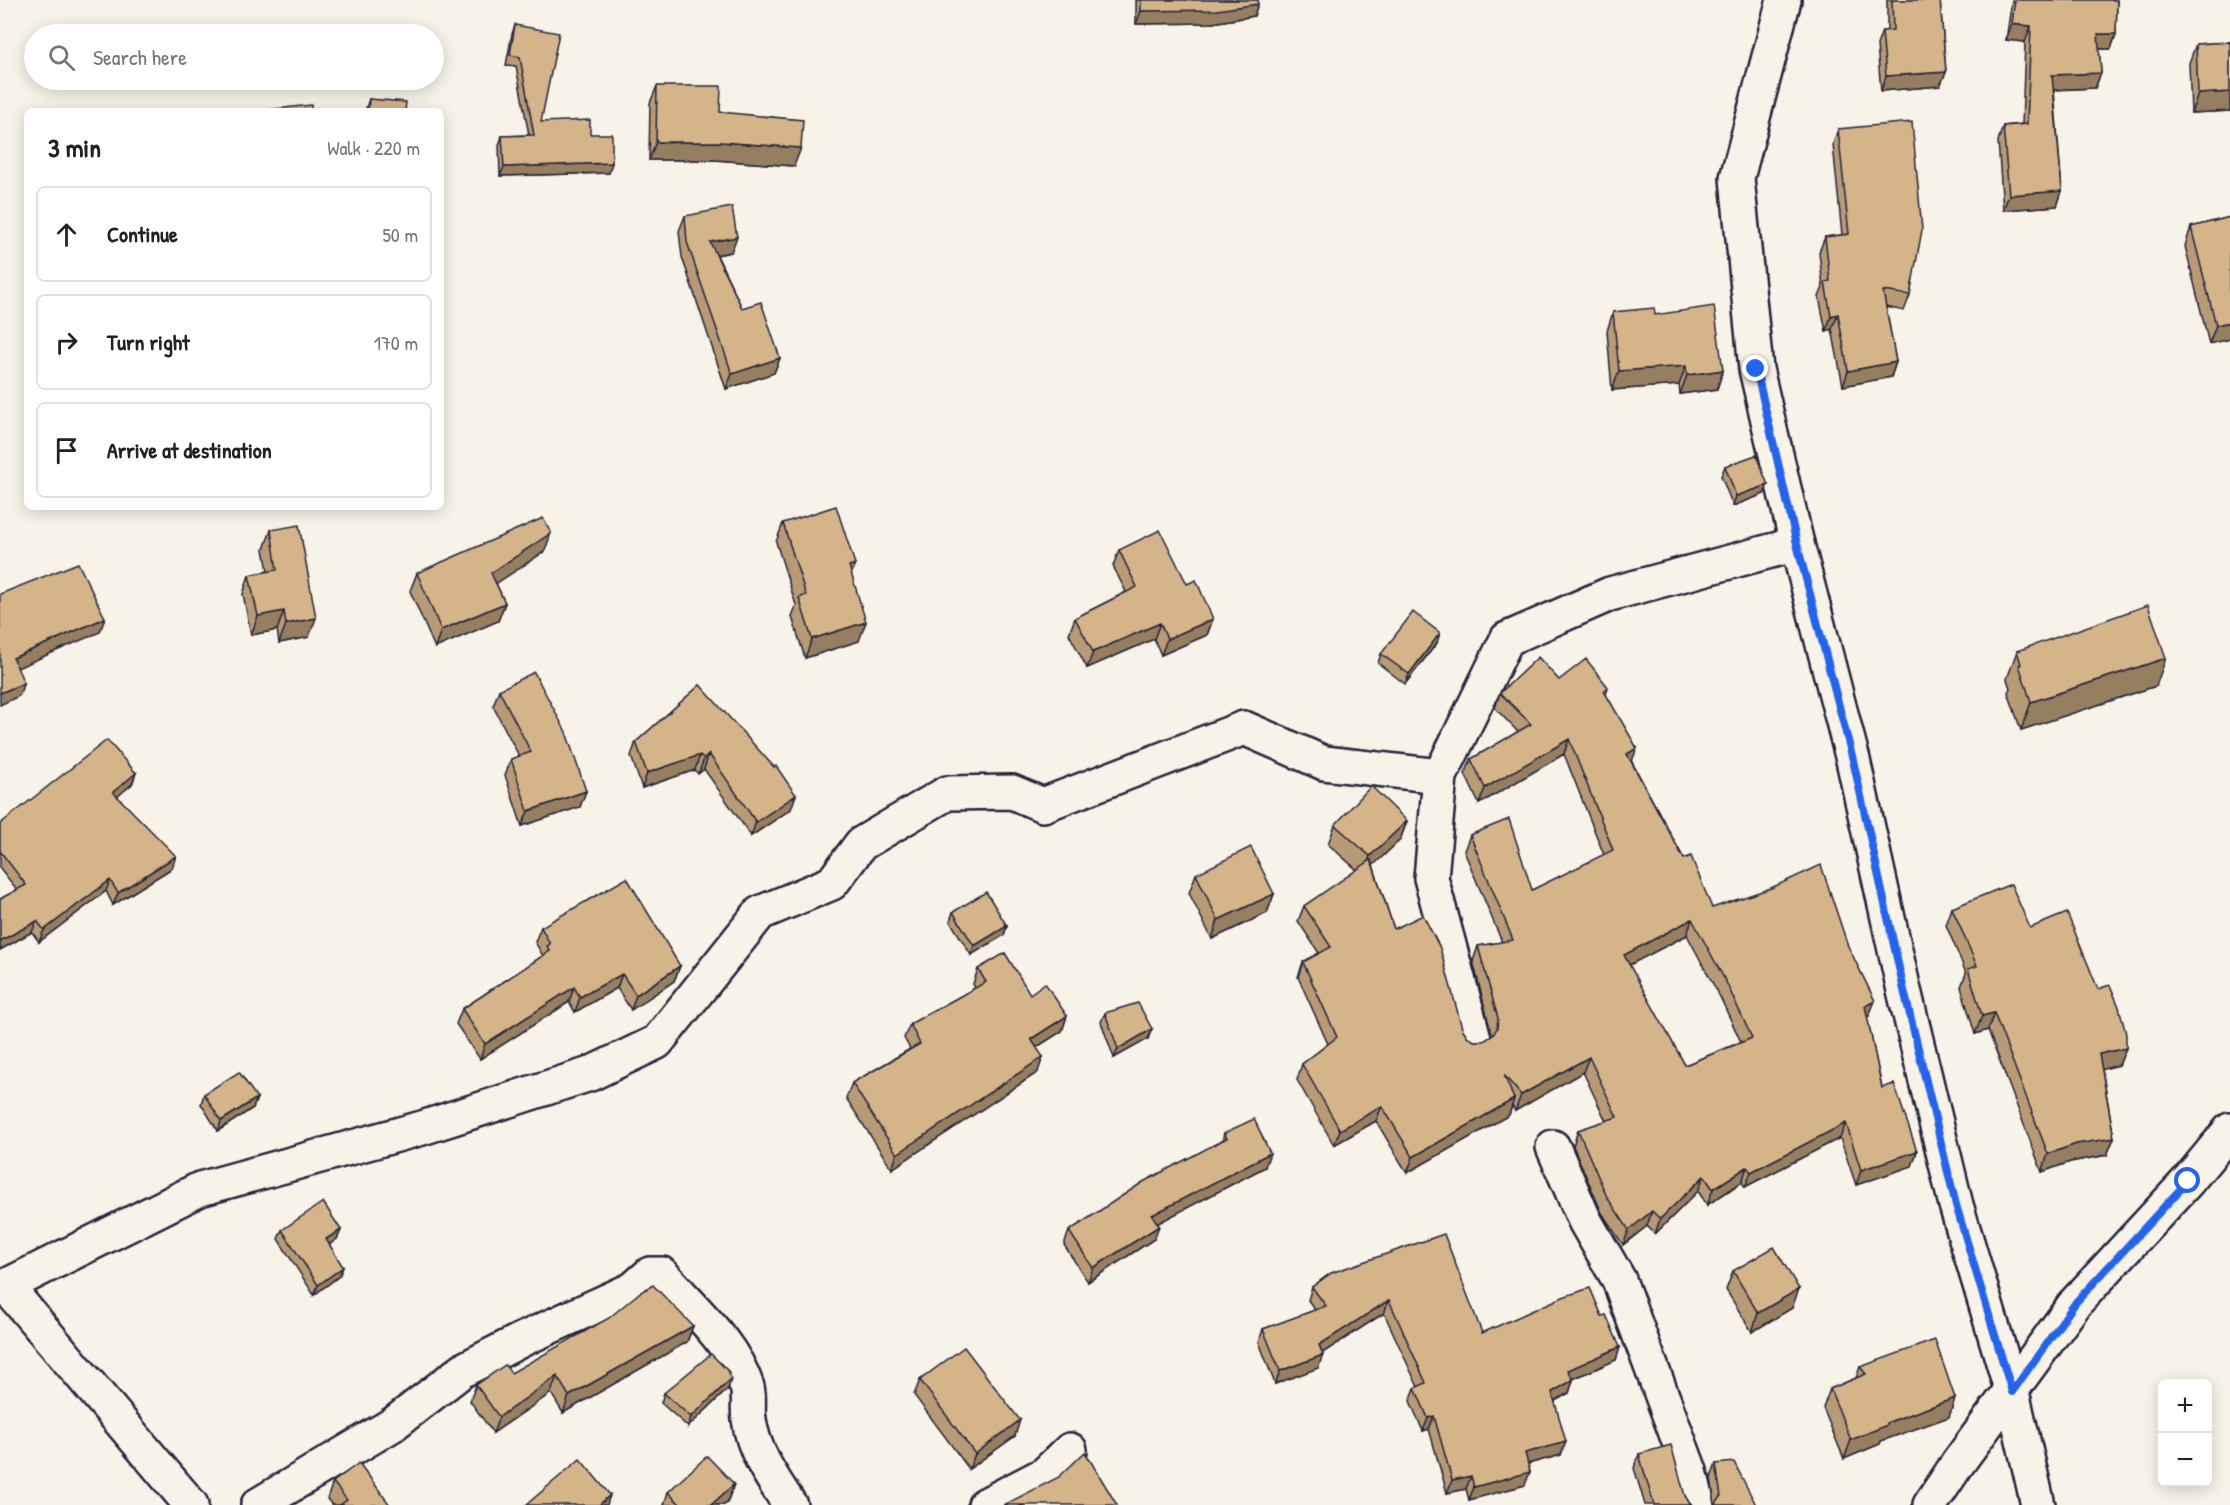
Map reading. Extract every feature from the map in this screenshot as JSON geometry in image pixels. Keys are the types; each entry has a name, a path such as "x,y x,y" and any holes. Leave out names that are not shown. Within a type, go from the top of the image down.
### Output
{"street":[{"path":"1784,0 1737,178 1756,369 1797,544 1853,760 1903,986 1956,1205 2012,1392 2038,1505"},
{"path":"1474,1038 1431,878 1440,776 1507,639 1610,594 1797,544"},
{"path":"191,1505 3,1287 200,1189 422,1128 590,1074 657,1042 760,913 832,883 861,844 947,793 1012,792 1043,805 1244,728 1324,763 1440,776"},
{"path":"1930,1505 2076,1302 2188,1181 2230,1130"},
{"path":"1553,1147 1586,1221 1619,1280 1690,1471 1698,1505"},
{"path":"258,1505 392,1425 463,1370 521,1340 633,1289 650,1274 662,1274 729,1350 747,1388 749,1420 755,1443 766,1469 790,1505"},
{"path":"985,1505 1046,1474 1070,1450"}],"building":[{"path":"1141,0 1258,0 1258,4 1217,10 1141,11"},
{"path":"1892,0 1940,0 1946,72 1886,76 1882,31 1893,30"},
{"path":"2015,0 2117,0 2116,34 2098,34 2101,73 2052,75 2062,191 2009,195 2003,126 2027,124 2031,26 2012,24"},
{"path":"515,25 559,33 541,122 590,120 590,134 612,134 612,163 504,167 502,136 534,135 520,57 510,55"},
{"path":"2230,42 2230,92 2198,94 2196,44"},
{"path":"657,86 721,86 720,112 803,120 801,148 721,142 656,142"},
{"path":"369,99 406,102 405,108 368,108"},
{"path":"311,105 311,108 284,108"},
{"path":"1912,122 1922,230 1910,295 1883,291 1896,362 1848,371 1838,314 1831,316 1825,282 1830,281 1825,237 1849,234 1838,129"},
{"path":"732,207 737,237 710,242 742,308 761,302 780,358 732,374 687,242 685,216"},
{"path":"2230,217 2230,322 2216,325 2191,227"},
{"path":"1714,306 1723,370 1687,375 1686,366 1619,371 1613,312 1654,308 1655,315"},
{"path":"1756,455 1768,485 1736,496 1725,466"},
{"path":"836,506 855,564 849,566 866,622 812,639 799,598 806,595 783,523"},
{"path":"543,518 551,533 491,573 505,603 441,630 417,573"},
{"path":"299,525 316,618 286,624 284,611 258,616 249,575 277,570 271,530"},
{"path":"1160,530 1187,584 1196,580 1213,619 1167,639 1160,623 1093,652 1075,618 1137,587 1119,550"},
{"path":"78,563 105,618 13,658 24,683 0,693 0,594"},
{"path":"2148,605 2166,658 2031,702 2017,651"},
{"path":"1413,612 1440,633 1409,674 1381,654"},
{"path":"1538,657 1559,680 1586,659 1608,687 1604,691 1637,748 1627,754 1684,859 1691,856 1712,908 1771,888 1821,865 1848,946 1875,1001 1865,1006 1882,1088 1894,1084 1917,1151 1861,1170 1846,1123 1751,1172 1747,1167 1713,1189 1704,1176 1660,1219 1652,1211 1629,1230 1607,1197 1578,1130 1617,1117 1589,1057 1521,1095 1504,1075 1514,1099 1413,1157 1382,1106 1340,1130 1302,1064 1337,1037 1303,962 1331,947 1304,906 1371,860 1394,929 1423,915 1440,948 1462,1028 1474,1041 1484,1041 1493,1035 1497,1028 1498,1018 1478,946 1513,940 1470,835 1509,819 1532,890 1613,850 1569,739 1485,788 1471,759 1531,724 1500,693","holes":["1692,919 1726,982 1752,1038 1685,1065 1624,955"]},
{"path":"534,672 566,732 586,791 528,811 511,759 531,752 499,690"},
{"path":"700,685 774,767 776,766 796,795 756,822 709,754 704,759 700,755 647,773 636,742"},
{"path":"107,740 136,773 113,792 176,856 118,893 110,880 44,930 37,921 0,941 0,899 26,885 0,851 0,824"},
{"path":"1371,786 1407,821 1370,856 1335,825"},
{"path":"1251,847 1274,894 1218,920 1196,874"},
{"path":"627,878 680,966 636,995 622,974 580,997 574,987 485,1044 462,1009 550,951 547,946 550,944 541,927"},
{"path":"2011,884 2030,928 2067,913 2098,989 2110,985 2119,1007 2126,1034 2126,1048 2099,1054 2114,1138 2076,1144 2048,1154 1994,1013 1982,1016 1968,969 1977,966 1952,908"},
{"path":"986,892 1007,926 974,946 953,912"},
{"path":"1005,953 1030,994 1045,983 1067,1016 1031,1039 1043,1057 897,1154 852,1083 920,1044 910,1024 986,982 978,969"},
{"path":"1138,1003 1152,1029 1118,1049 1105,1013"},
{"path":"239,1072 257,1098 221,1121 204,1094"},
{"path":"1254,1119 1270,1153 1152,1215 1159,1226 1093,1268 1069,1231 1143,1182 1227,1138 1224,1133"},
{"path":"323,1202 341,1230 326,1239 343,1267 318,1285 282,1230"},
{"path":"1444,1234 1482,1333 1563,1297 1590,1288 1602,1316 1606,1315 1620,1347 1568,1370 1573,1380 1552,1392 1566,1442 1525,1453 1530,1472 1474,1487 1471,1476 1452,1480 1434,1416 1428,1418 1415,1388 1426,1383 1389,1300 1319,1345 1323,1355 1280,1371 1263,1329 1326,1306 1312,1287 1331,1273"},
{"path":"1774,1247 1799,1289 1758,1313 1733,1271"},
{"path":"653,1285 693,1326 569,1396 557,1376 499,1417 476,1385 505,1365 511,1373 609,1318 639,1293"},
{"path":"1935,1340 1955,1398 1886,1423 1887,1425 1851,1440 1830,1389 1866,1374 1860,1367"},
{"path":"964,1347 1020,1420 975,1454 920,1380"},
{"path":"711,1354 728,1371 731,1379 691,1417 664,1393"},
{"path":"1671,1445 1685,1496 1692,1505 1654,1505 1639,1454"},
{"path":"1085,1452 1117,1505 1004,1505 1059,1477"},
{"path":"707,1456 734,1484 711,1505 681,1505 668,1492"},
{"path":"580,1459 610,1495 599,1505 526,1505"},
{"path":"1734,1462 1756,1505 1715,1505 1721,1497 1716,1464"},
{"path":"359,1463 390,1505 340,1505 347,1500 333,1482"}],"route":[{"path":"1756,369 1797,544 1853,760 1903,986 1956,1205 2012,1392 2076,1302 2188,1181"}]}
